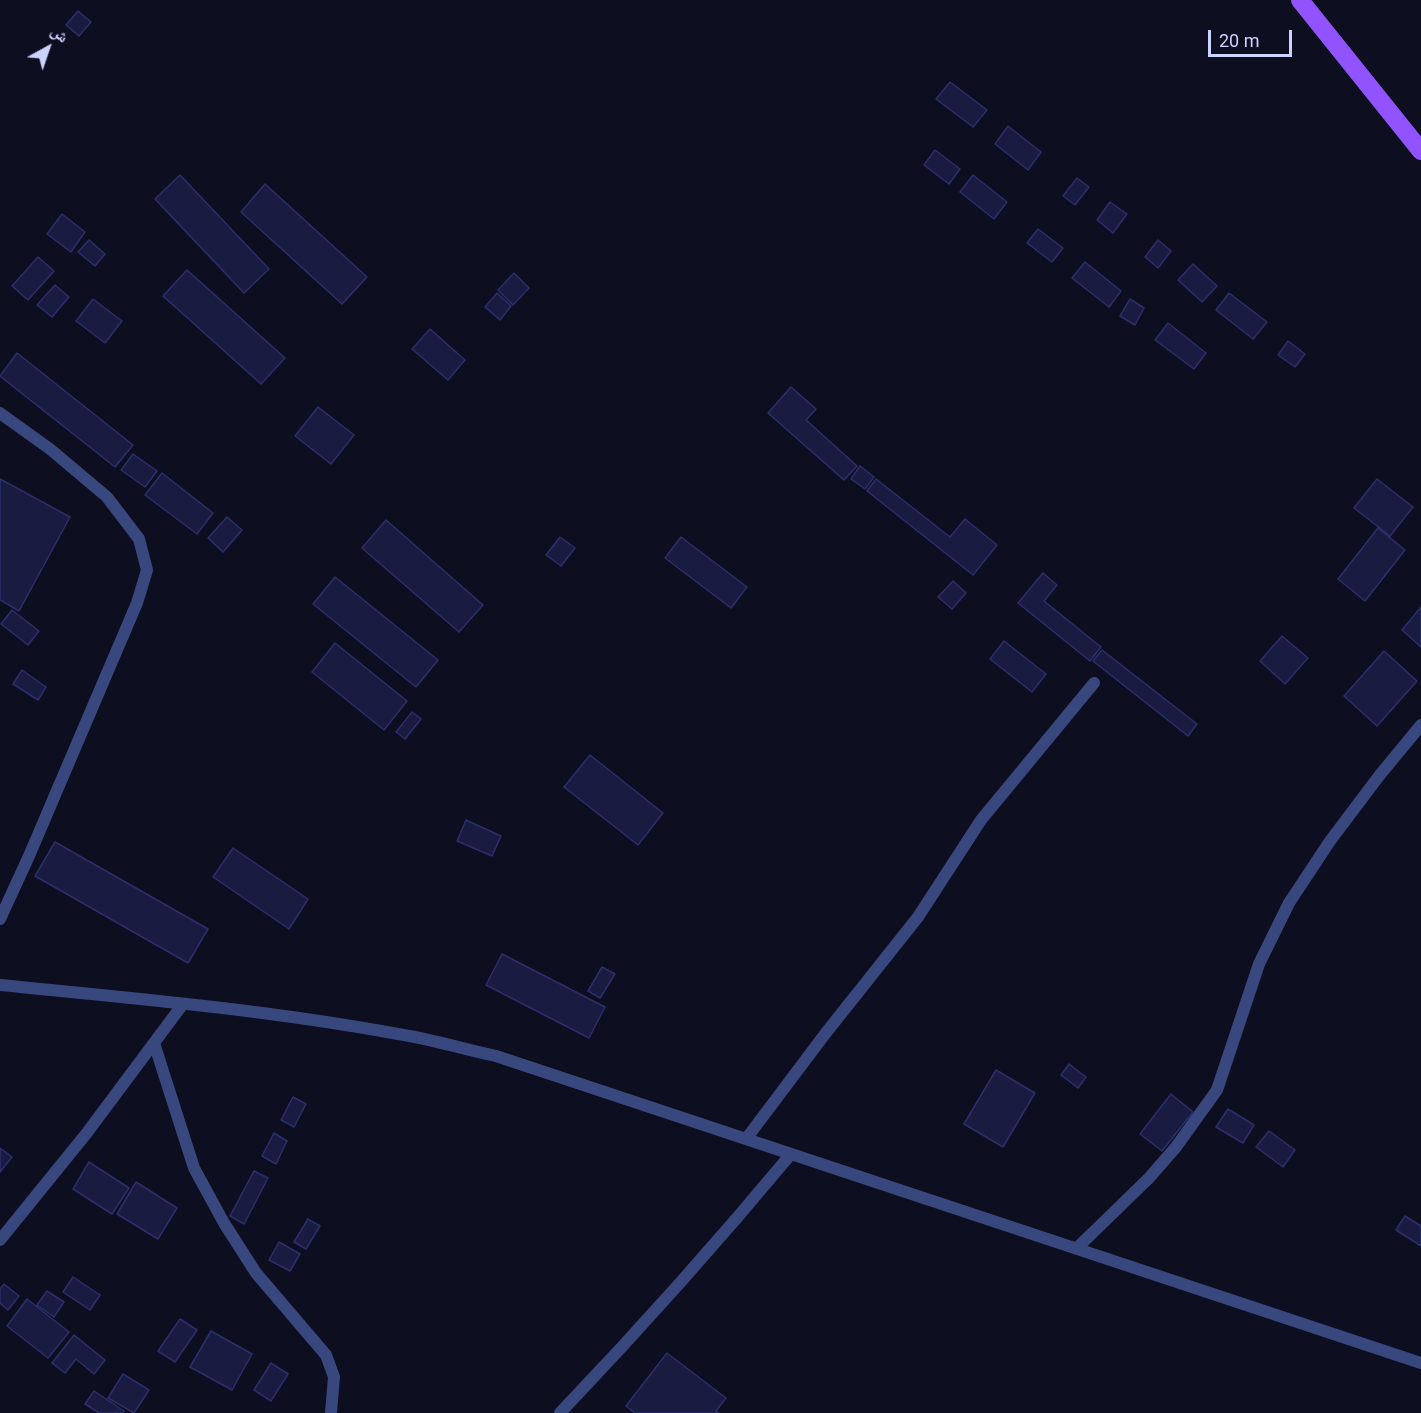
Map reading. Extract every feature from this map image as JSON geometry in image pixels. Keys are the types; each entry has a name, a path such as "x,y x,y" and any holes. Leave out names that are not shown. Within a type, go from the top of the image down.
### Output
{"main road":[{"path":"1300,0 1421,151"}],"street":[{"path":"0,412 50,449 107,497 139,539 147,570 137,603 0,919"},
{"path":"746,1139 825,1034 918,917 981,820 1094,683"},
{"path":"1077,1248 1149,1178 1176,1147 1217,1090 1259,964 1289,903 1330,841 1421,725"},
{"path":"0,985 183,1004 399,1034 485,1053 1421,1363"},
{"path":"0,1240 86,1134 183,1004"},
{"path":"154,1043 194,1168 219,1214 256,1273 326,1355 334,1377 331,1413"},
{"path":"560,1413 641,1328 722,1237 791,1154"}],"building":[{"path":"78,11 91,22 79,36 66,25"},
{"path":"950,82 987,110 973,127 936,99"},
{"path":"1008,126 1041,152 1028,170 995,144"},
{"path":"935,150 960,169 949,184 924,165"},
{"path":"180,175 269,269 244,293 155,199"},
{"path":"973,175 1007,202 994,219 960,192"},
{"path":"1077,178 1089,187 1075,205 1063,196"},
{"path":"265,184 367,277 342,304 241,212"},
{"path":"1110,202 1127,214 1113,233 1097,220"},
{"path":"62,214 85,232 71,252 47,234"},
{"path":"1038,229 1063,248 1052,262 1027,243"},
{"path":"89,240 105,254 95,266 78,252"},
{"path":"1158,240 1171,251 1158,268 1145,257"},
{"path":"38,257 54,271 28,300 12,286"},
{"path":"1085,262 1121,291 1109,307 1072,278"},
{"path":"1193,264 1217,286 1202,302 1178,280"},
{"path":"187,270 285,358 261,384 163,296"},
{"path":"514,273 529,288 513,305 498,290"},
{"path":"55,285 69,297 52,317 37,305"},
{"path":"497,293 511,306 500,320 485,307"},
{"path":"1229,293 1267,322 1253,339 1216,310"},
{"path":"93,299 122,321 105,343 76,321"},
{"path":"1130,299 1144,308 1135,325 1120,316"},
{"path":"1168,323 1206,353 1194,369 1155,340"},
{"path":"430,329 465,360 448,380 412,349"},
{"path":"1288,341 1305,354 1295,367 1278,355"},
{"path":"17,353 133,445 115,467 0,376"},
{"path":"791,387 816,409 806,420 857,466 844,480 768,413"},
{"path":"318,407 354,435 331,464 295,436"},
{"path":"133,454 157,471 145,487 121,470"},
{"path":"860,466 874,477 865,489 851,479"},
{"path":"162,473 213,513 197,534 145,495"},
{"path":"0,479 70,517 19,611 0,600"},
{"path":"876,479 950,537 965,519 997,545 973,575 867,491"},
{"path":"1377,479 1413,507 1390,536 1354,508"},
{"path":"227,517 242,530 223,552 208,538"},
{"path":"386,520 483,605 459,632 362,548"},
{"path":"1378,528 1405,550 1365,601 1338,579"},
{"path":"560,537 575,548 561,566 546,555"},
{"path":"681,537 747,587 731,608 665,558"},
{"path":"1043,573 1057,585 1044,601 1101,647 1090,661 1018,603"},
{"path":"335,577 438,660 416,687 313,604"},
{"path":"953,581 966,593 952,609 938,597"},
{"path":"1421,607 1421,647 1402,630"},
{"path":"12,610 39,631 28,645 1,624"},
{"path":"1282,636 1308,658 1285,684 1260,661"},
{"path":"1004,641 1046,674 1032,692 990,659"},
{"path":"335,643 407,701 384,730 312,672"},
{"path":"1102,650 1197,724 1188,736 1093,661"},
{"path":"1384,651 1417,681 1377,726 1344,696"},
{"path":"22,670 46,687 38,700 13,684"},
{"path":"412,712 421,719 405,739 396,732"},
{"path":"590,755 663,813 638,845 564,787"},
{"path":"466,820 501,836 492,856 457,841"},
{"path":"55,842 208,929 188,963 35,876"},
{"path":"233,848 308,899 289,929 213,877"},
{"path":"502,954 605,1007 589,1038 486,985"},
{"path":"602,967 615,974 600,998 588,991"},
{"path":"1069,1064 1086,1077 1078,1088 1061,1075"},
{"path":"996,1070 1035,1093 1003,1147 964,1124"},
{"path":"1171,1094 1193,1112 1162,1151 1140,1134"},
{"path":"293,1097 306,1104 294,1127 281,1120"},
{"path":"1228,1109 1254,1125 1243,1143 1216,1127"},
{"path":"1269,1131 1295,1150 1283,1167 1256,1147"},
{"path":"274,1133 287,1141 276,1164 262,1156"},
{"path":"0,1148 12,1157 0,1172"},
{"path":"89,1162 129,1188 112,1214 73,1189"},
{"path":"254,1171 268,1178 244,1224 230,1216"},
{"path":"136,1182 177,1208 158,1239 117,1214"},
{"path":"1405,1216 1421,1226 1421,1246 1396,1230"},
{"path":"308,1219 320,1226 306,1249 294,1242"},
{"path":"279,1242 300,1254 290,1271 269,1260"},
{"path":"73,1277 100,1295 90,1310 63,1292"},
{"path":"4,1284 19,1296 8,1310 0,1303 0,1289"},
{"path":"47,1291 64,1302 54,1317 37,1305"},
{"path":"27,1299 69,1332 48,1358 7,1326"},
{"path":"180,1319 197,1330 175,1362 158,1351"},
{"path":"211,1331 252,1354 232,1390 190,1367"},
{"path":"74,1335 105,1360 94,1374 76,1359 65,1373 52,1363"},
{"path":"667,1353 726,1398 716,1411 719,1413 635,1413 626,1406"},
{"path":"271,1363 288,1374 271,1401 254,1390"},
{"path":"123,1374 149,1390 134,1413 108,1398"},
{"path":"94,1391 124,1411 122,1413 99,1413 85,1404"}]}
